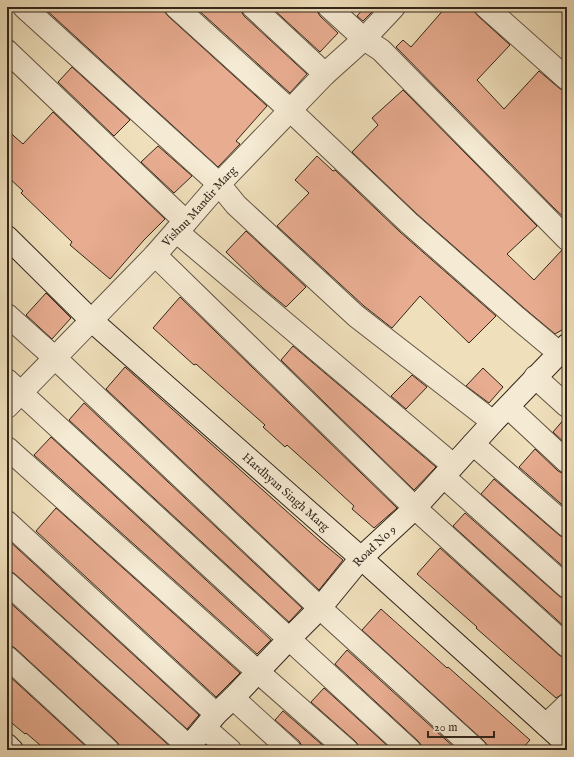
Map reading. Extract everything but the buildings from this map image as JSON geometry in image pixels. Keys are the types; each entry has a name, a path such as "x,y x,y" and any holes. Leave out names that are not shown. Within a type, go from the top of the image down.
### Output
{"street":[{"path":"24,7 219,184 236,205 356,316 493,422"},
{"path":"176,7 291,111 409,223 516,317 563,349"},
{"path":"253,7 325,74"},
{"path":"330,7 364,39 381,50 567,239"},
{"name":"Vishnu Mandir Marg","path":"12,393 55,358 325,74 364,39 394,7"},
{"path":"486,7 567,79"},
{"path":"7,51 181,227 448,471 567,587"},
{"name":"Hardhyan Singh Marg","path":"7,237 91,320 361,558 567,744"},
{"path":"154,255 415,508 567,646"},
{"path":"7,315 55,358 320,608 476,750"},
{"name":"Road No 9","path":"187,749 211,721 320,608 361,558 415,508 493,422 563,349"},
{"path":"535,377 567,406"},
{"path":"12,393 289,639 410,750"},
{"path":"508,407 567,462"},
{"path":"473,444 567,526"},
{"path":"7,448 347,750"},
{"path":"7,522 211,721 230,750"},
{"path":"7,583 187,749"},
{"path":"7,657 108,750"},
{"path":"233,698 290,750"},
{"path":"546,725 567,706"},
{"path":"7,745 12,750"}]}
